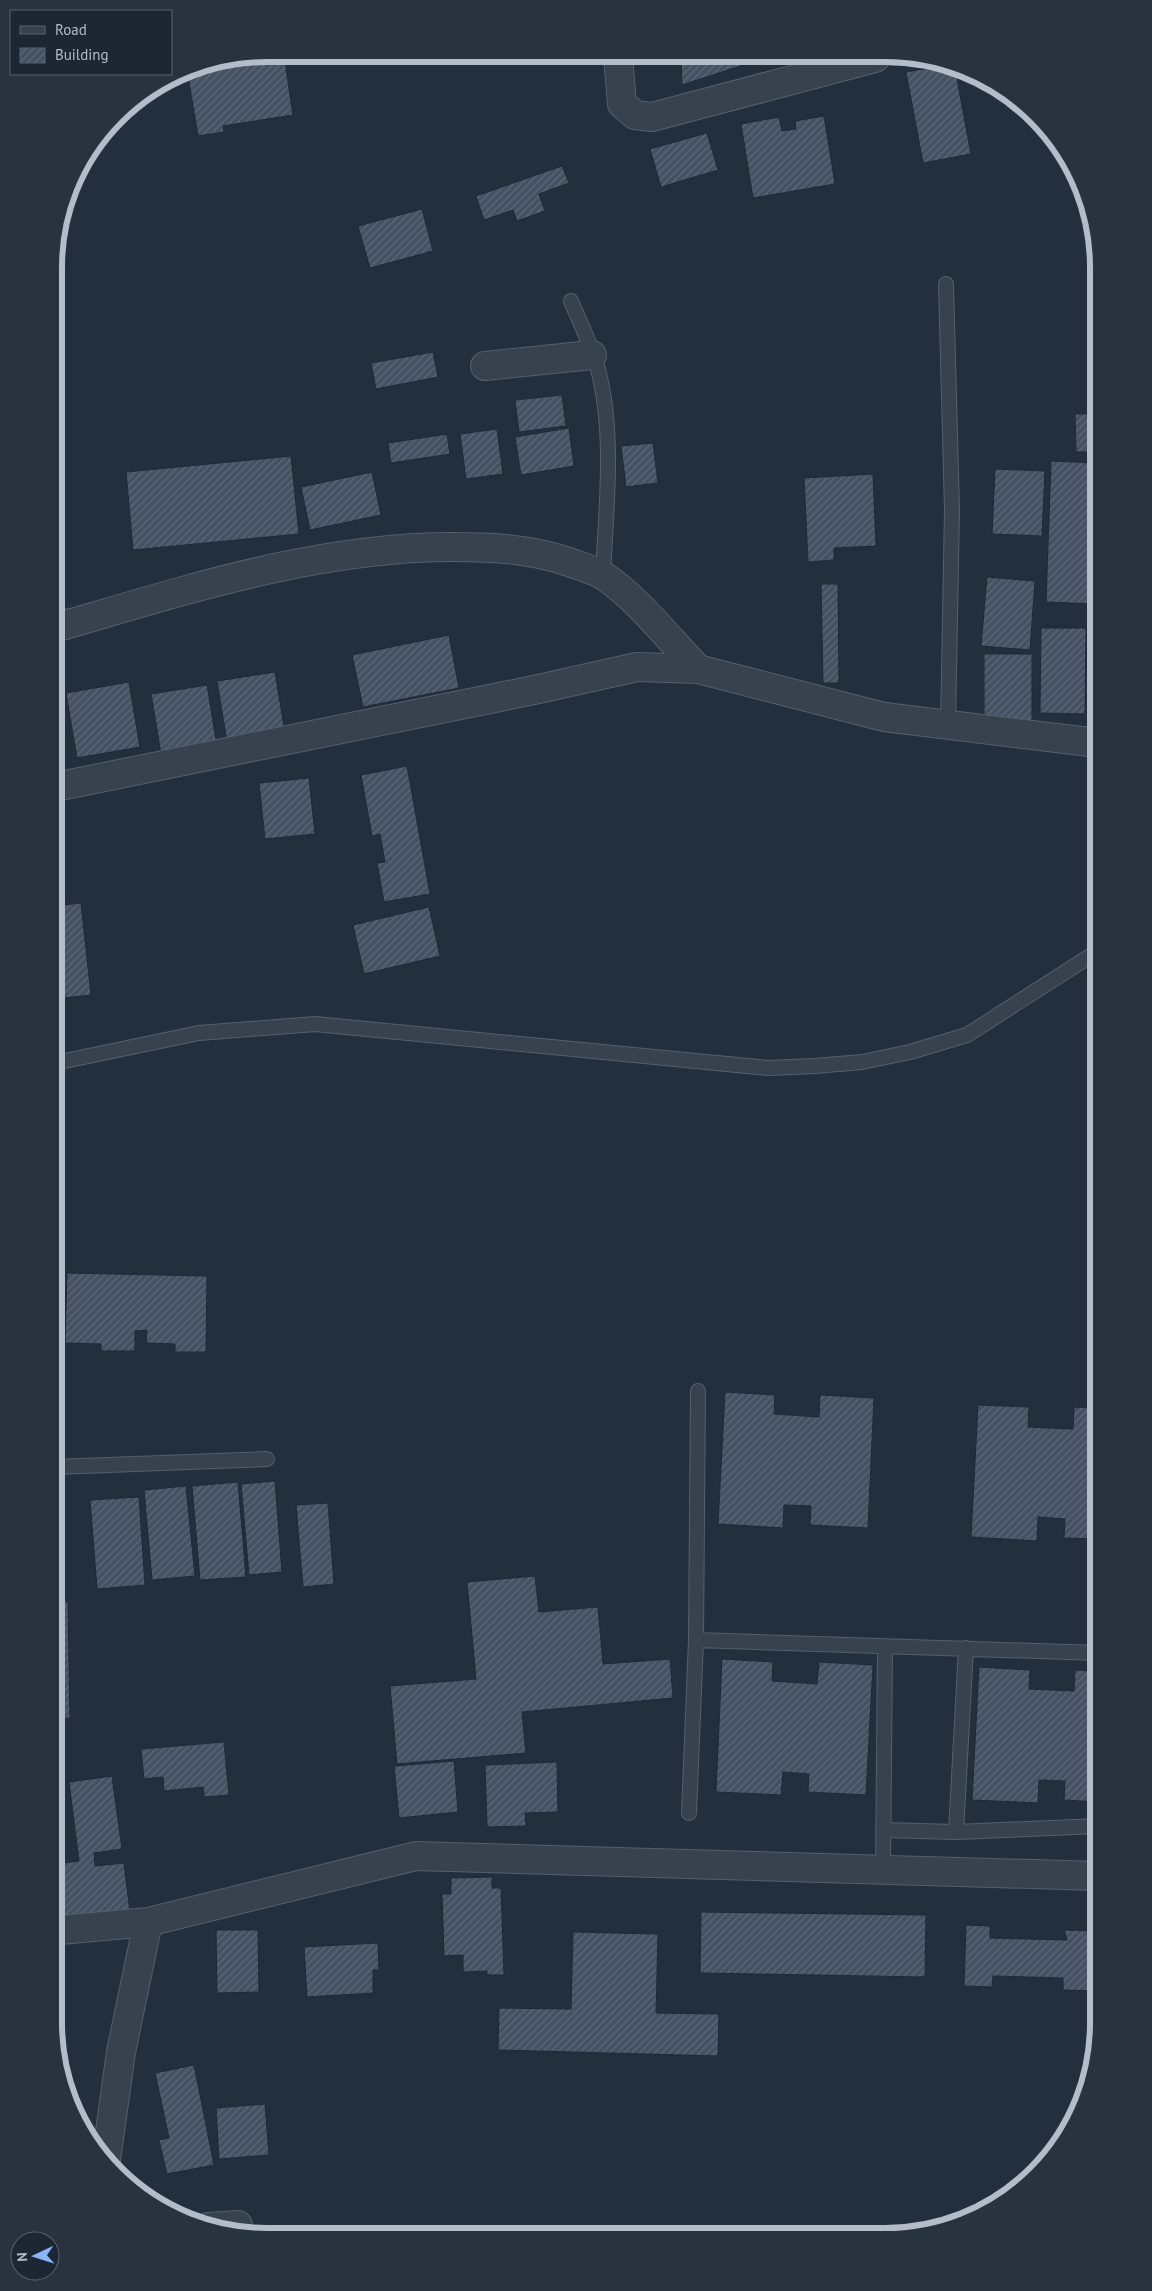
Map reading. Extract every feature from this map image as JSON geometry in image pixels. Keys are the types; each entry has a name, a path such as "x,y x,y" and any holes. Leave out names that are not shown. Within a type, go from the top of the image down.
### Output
{"street":[{"path":"618,62 622,104 635,114 652,117 860,62"},
{"path":"485,366 592,355"},
{"path":"62,618 300,562 418,547 504,547 550,556 603,575 638,606 698,669"},
{"path":"62,787 534,690 637,667 698,669 884,717 1090,742"},
{"path":"62,1930 148,1922 416,1856 1090,1876"},
{"path":"107,2151 121,2052 148,1922"},
{"path":"231,2225 238,2225"}],"lane":[{"path":"946,284 952,510 948,725"},
{"path":"571,301 598,368 605,410 608,457 603,575"},
{"path":"62,1062 199,1033 315,1024 768,1068 862,1062 910,1052 967,1035 1090,957"},
{"path":"689,1813 696,1640 698,1391"},
{"path":"62,1467 267,1458"},
{"path":"696,1640 1090,1652"},
{"path":"883,1870 885,1646"},
{"path":"956,1832 966,1648"},
{"path":"884,1830 956,1832 1090,1826"}],"building":[{"path":"285,62 293,115 223,126 224,132 198,136 188,78 228,66"},
{"path":"681,62 753,62 682,85"},
{"path":"931,68 956,75 971,154 923,163 906,72"},
{"path":"824,116 835,184 753,198 741,124 779,117 782,131 796,129 795,121"},
{"path":"707,133 718,170 661,187 650,149"},
{"path":"562,166 569,183 539,194 545,211 517,221 513,210 484,220 476,196"},
{"path":"422,209 433,251 370,268 358,226"},
{"path":"433,352 438,377 376,389 371,363"},
{"path":"562,395 566,426 519,432 515,400"},
{"path":"1075,414 1090,414 1090,452 1076,452"},
{"path":"569,428 574,466 521,475 515,437"},
{"path":"497,429 503,474 466,479 460,434"},
{"path":"447,434 450,454 391,463 388,443"},
{"path":"653,443 658,483 626,487 621,446"},
{"path":"291,456 299,534 133,550 126,472"},
{"path":"1051,461 1090,463 1090,604 1046,602"},
{"path":"995,469 1045,471 1042,536 992,534"},
{"path":"372,472 381,515 310,530 301,487"},
{"path":"873,474 876,546 834,548 834,560 808,562 804,478"},
{"path":"987,577 1035,581 1030,650 981,646"},
{"path":"821,584 838,584 839,683 823,683"},
{"path":"1041,628 1086,628 1085,714 1040,713"},
{"path":"449,635 459,688 363,707 352,655"},
{"path":"984,654 1032,654 1032,724 984,724"},
{"path":"275,672 286,738 228,748 217,681"},
{"path":"129,682 140,747 77,758 66,693"},
{"path":"207,685 217,745 161,754 151,694"},
{"path":"407,766 430,894 384,902 377,863 385,862 380,834 372,836 361,775"},
{"path":"309,778 315,834 265,839 259,783"},
{"path":"81,903 91,995 62,998 62,905"},
{"path":"429,907 440,956 364,974 353,925"},
{"path":"67,1273 207,1276 206,1352 175,1352 175,1344 146,1343 147,1330 135,1331 135,1351 101,1351 101,1344 65,1343"},
{"path":"725,1392 775,1395 774,1414 819,1417 820,1395 874,1398 868,1528 810,1525 811,1506 784,1505 783,1528 718,1524"},
{"path":"978,1405 1029,1407 1028,1427 1073,1429 1074,1407 1090,1408 1090,1539 1064,1538 1065,1519 1038,1517 1037,1541 971,1537"},
{"path":"275,1481 282,1572 249,1575 241,1484"},
{"path":"238,1482 246,1577 200,1580 192,1486"},
{"path":"186,1486 195,1576 152,1580 144,1490"},
{"path":"139,1497 145,1585 97,1589 90,1500"},
{"path":"328,1503 334,1584 303,1587 296,1505"},
{"path":"535,1576 539,1612 598,1607 603,1664 670,1659 673,1698 522,1712 526,1753 397,1764 390,1686 476,1679 467,1582"},
{"path":"62,1601 68,1601 70,1718 62,1718"},
{"path":"722,1659 773,1662 772,1681 817,1684 819,1662 873,1665 866,1795 808,1792 809,1774 783,1772 781,1795 716,1792"},
{"path":"979,1667 1030,1670 1029,1689 1074,1691 1075,1670 1090,1671 1090,1802 1064,1800 1065,1781 1039,1780 1038,1803 972,1800"},
{"path":"224,1742 229,1795 204,1797 203,1787 164,1791 163,1777 144,1779 141,1749"},
{"path":"454,1761 458,1812 399,1818 394,1766"},
{"path":"557,1762 558,1812 525,1813 526,1826 487,1827 485,1765"},
{"path":"112,1776 122,1849 94,1853 95,1866 124,1863 130,1912 62,1921 62,1863 79,1861 69,1782"},
{"path":"492,1877 492,1888 501,1888 504,1975 487,1975 487,1971 463,1972 463,1955 444,1956 442,1894 451,1894 451,1878"},
{"path":"701,1912 926,1915 925,1977 700,1973"},
{"path":"966,1925 990,1926 990,1938 1067,1940 1064,1930 1090,1931 1090,1991 1063,1990 1063,1978 993,1976 992,1987 964,1986"},
{"path":"216,1930 258,1930 259,1992 217,1993"},
{"path":"573,1932 658,1934 656,2013 719,2014 718,2056 498,2050 499,2008 571,2009"},
{"path":"378,1943 379,1970 373,1970 373,1993 307,1997 304,1947"},
{"path":"194,2065 214,2165 167,2174 159,2140 169,2138 155,2073"},
{"path":"265,2104 269,2155 219,2159 216,2108"}]}
